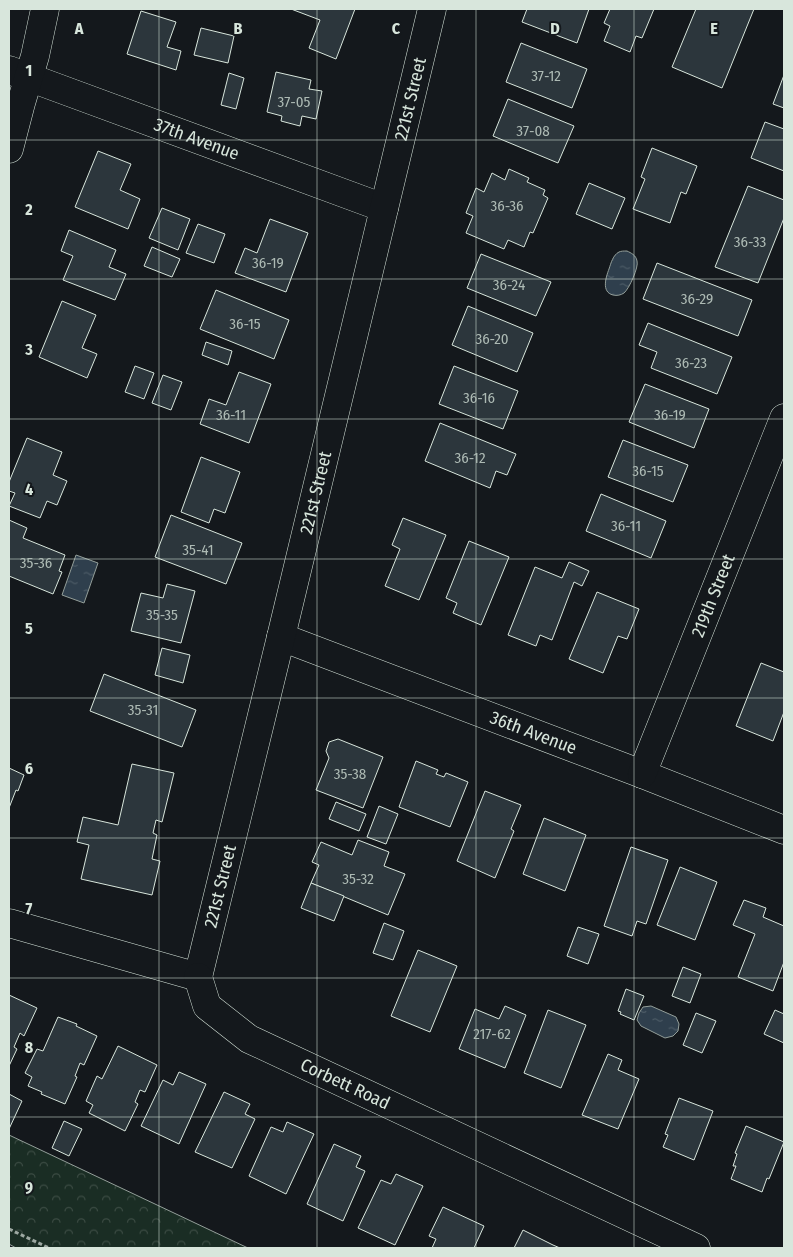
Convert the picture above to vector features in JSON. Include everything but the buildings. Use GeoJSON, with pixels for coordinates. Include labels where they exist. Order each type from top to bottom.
{"type":"FeatureCollection","features":[{"type":"Feature","properties":{"kind":"street"},"geometry":{"type":"LineString","coordinates":[[9,149],[21,103],[19,74],[45,9]]}},
{"type":"Feature","properties":{"kind":"street","name":"221st Street"},"geometry":{"type":"LineString","coordinates":[[198,977],[432,9]]}},
{"type":"Feature","properties":{"kind":"street","name":"37th Avenue"},"geometry":{"type":"LineString","coordinates":[[19,74],[384,208]]}},
{"type":"Feature","properties":{"kind":"street","name":"219th Street"},"geometry":{"type":"LineString","coordinates":[[642,774],[784,418]]}},
{"type":"Feature","properties":{"kind":"street","name":"36th Avenue"},"geometry":{"type":"LineString","coordinates":[[281,637],[784,830]]}},
{"type":"Feature","properties":{"kind":"street"},"geometry":{"type":"LineString","coordinates":[[9,923],[198,977]]}},
{"type":"Feature","properties":{"kind":"street","name":"Corbett Road"},"geometry":{"type":"LineString","coordinates":[[198,977],[207,1006],[249,1039],[696,1248]]}},
{"type":"Feature","properties":{"kind":"path"},"geometry":{"type":"LineString","coordinates":[[9,1229],[49,1248]]}},
{"type":"Feature","properties":{"kind":"green space"},"geometry":{"type":"Polygon","coordinates":[[[9,1135],[248,1248],[16,1248],[9,1244],[9,1135]]]}},
{"type":"Feature","properties":{"kind":"water"},"geometry":{"type":"Polygon","coordinates":[[[627,251],[633,254],[636,259],[635,273],[624,293],[613,295],[606,288],[606,280],[611,262],[615,255],[627,251]]]}},
{"type":"Feature","properties":{"kind":"water"},"geometry":{"type":"Polygon","coordinates":[[[76,555],[98,563],[84,603],[62,595],[76,555]]]}},
{"type":"Feature","properties":{"kind":"water"},"geometry":{"type":"Polygon","coordinates":[[[651,1006],[676,1017],[679,1024],[678,1031],[673,1036],[665,1038],[641,1026],[637,1020],[639,1013],[643,1007],[651,1006]]]}}]}
